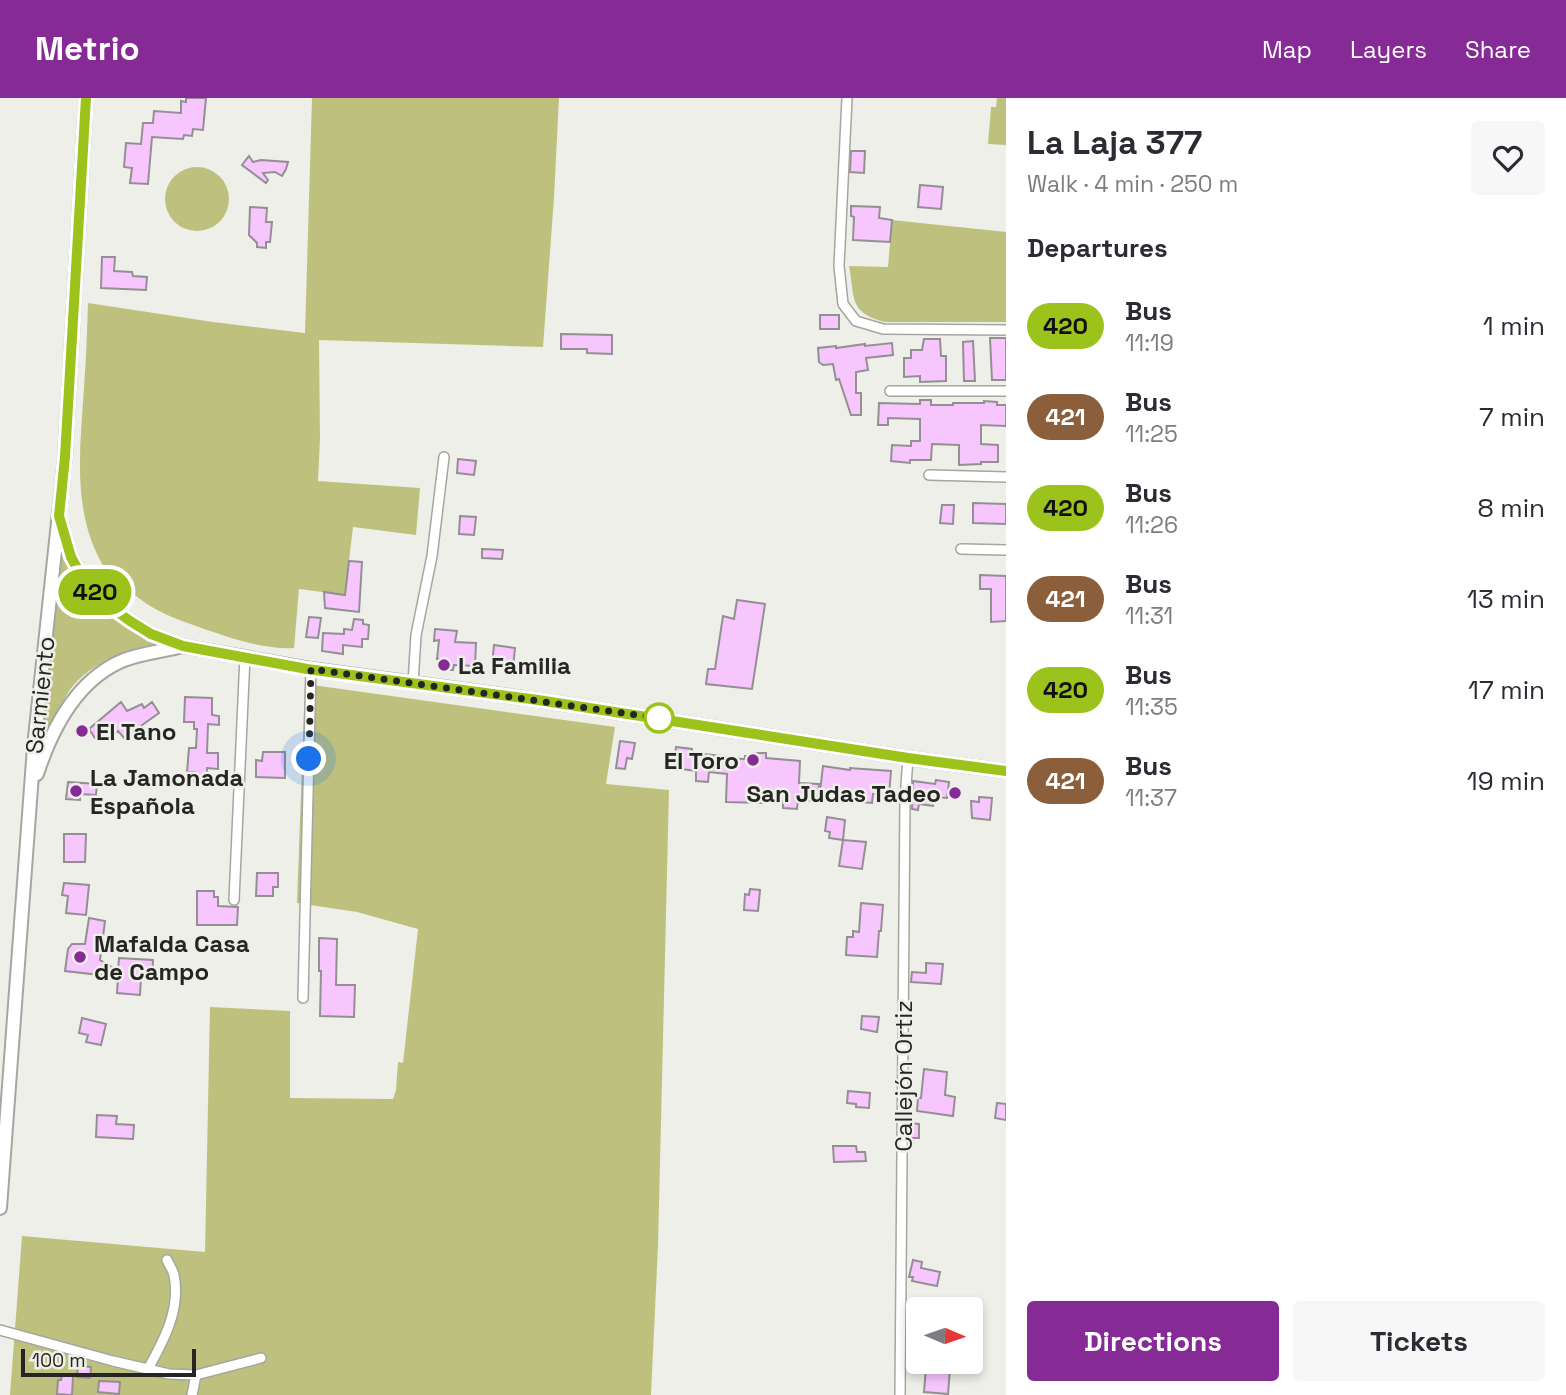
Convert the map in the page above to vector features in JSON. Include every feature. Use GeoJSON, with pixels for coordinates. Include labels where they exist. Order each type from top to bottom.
{"type":"FeatureCollection","features":[{"type":"Feature","properties":{"kind":"main road","name":"Sarmiento"},"geometry":{"type":"LineString","coordinates":[[0,1208],[34,747],[65,457],[86,98]]}},
{"type":"Feature","properties":{"kind":"main road"},"geometry":{"type":"LineString","coordinates":[[59,516],[71,557],[82,577],[95,592],[112,608],[151,634],[183,646],[311,669],[1006,771]]}},
{"type":"Feature","properties":{"kind":"main road"},"geometry":{"type":"LineString","coordinates":[[31,792],[44,753],[62,719],[89,681],[126,659],[183,646]]}},
{"type":"Feature","properties":{"kind":"street"},"geometry":{"type":"LineString","coordinates":[[847,98],[839,266],[843,304],[856,321],[883,329],[1006,330]]}},
{"type":"Feature","properties":{"kind":"street"},"geometry":{"type":"LineString","coordinates":[[890,391],[1006,391]]}},
{"type":"Feature","properties":{"kind":"street"},"geometry":{"type":"LineString","coordinates":[[413,683],[416,635],[432,556],[444,457]]}},
{"type":"Feature","properties":{"kind":"street"},"geometry":{"type":"LineString","coordinates":[[929,475],[1006,477]]}},
{"type":"Feature","properties":{"kind":"street"},"geometry":{"type":"LineString","coordinates":[[961,549],[1006,550]]}},
{"type":"Feature","properties":{"kind":"street"},"geometry":{"type":"LineString","coordinates":[[234,900],[245,656]]}},
{"type":"Feature","properties":{"kind":"street"},"geometry":{"type":"LineString","coordinates":[[303,998],[311,669]]}},
{"type":"Feature","properties":{"kind":"street","name":"Callejón Ortiz"},"geometry":{"type":"LineString","coordinates":[[901,1395],[905,799],[908,758]]}},
{"type":"Feature","properties":{"kind":"street"},"geometry":{"type":"LineString","coordinates":[[148,1369],[165,1339],[175,1306],[174,1273],[167,1260]]}},
{"type":"Feature","properties":{"kind":"street"},"geometry":{"type":"LineString","coordinates":[[0,1330],[169,1374],[195,1375],[261,1358]]}},
{"type":"Feature","properties":{"kind":"street"},"geometry":{"type":"LineString","coordinates":[[192,1395],[195,1375]]}},
{"type":"Feature","properties":{"kind":"green space"},"geometry":{"type":"Polygon","coordinates":[[[312,98],[559,98],[554,198],[543,347],[319,340],[318,481],[420,488],[416,535],[353,527],[345,595],[299,589],[294,648],[282,648],[244,642],[159,611],[106,570],[87,527],[80,482],[88,303],[305,333],[312,98]]]}},
{"type":"Feature","properties":{"kind":"green space"},"geometry":{"type":"Polygon","coordinates":[[[997,98],[1006,98],[1006,145],[988,144],[991,107],[996,107],[997,98]]]}},
{"type":"Feature","properties":{"kind":"green space"},"geometry":{"type":"Polygon","coordinates":[[[191,167],[203,167],[220,176],[227,187],[227,211],[220,222],[203,231],[191,231],[179,226],[170,217],[165,205],[165,193],[170,181],[179,172],[191,167]]]}},
{"type":"Feature","properties":{"kind":"green space"},"geometry":{"type":"Polygon","coordinates":[[[892,220],[1006,232],[1006,322],[884,322],[864,313],[855,302],[849,266],[888,267],[892,220]]]}},
{"type":"Feature","properties":{"kind":"green space"},"geometry":{"type":"Polygon","coordinates":[[[59,547],[84,591],[130,630],[161,644],[121,653],[83,676],[66,696],[43,741],[59,547]]]}},
{"type":"Feature","properties":{"kind":"green space"},"geometry":{"type":"Polygon","coordinates":[[[305,684],[615,727],[606,784],[669,790],[658,1246],[651,1395],[10,1395],[22,1236],[205,1252],[210,1007],[290,1011],[290,1098],[393,1099],[398,1062],[403,1063],[418,929],[357,912],[297,903],[305,684]]]}},
{"type":"Feature","properties":{"kind":"building"},"geometry":{"type":"Polygon","coordinates":[[[186,98],[206,98],[203,130],[193,129],[192,136],[184,135],[183,139],[152,137],[148,184],[130,183],[132,168],[124,167],[126,143],[141,144],[143,123],[153,123],[154,111],[181,113],[181,101],[186,102],[186,98]]]}},
{"type":"Feature","properties":{"kind":"building"},"geometry":{"type":"Polygon","coordinates":[[[851,151],[865,151],[864,173],[850,172],[851,151]]]}},
{"type":"Feature","properties":{"kind":"building"},"geometry":{"type":"Polygon","coordinates":[[[249,156],[253,162],[288,162],[282,176],[275,172],[263,173],[268,180],[266,183],[242,165],[249,156]]]}},
{"type":"Feature","properties":{"kind":"building"},"geometry":{"type":"Polygon","coordinates":[[[920,185],[943,187],[941,209],[918,207],[920,185]]]}},
{"type":"Feature","properties":{"kind":"building"},"geometry":{"type":"Polygon","coordinates":[[[851,206],[880,207],[879,218],[892,220],[890,242],[853,240],[854,217],[851,216],[851,206]]]}},
{"type":"Feature","properties":{"kind":"building"},"geometry":{"type":"Polygon","coordinates":[[[250,207],[267,208],[266,222],[272,222],[270,242],[266,242],[266,248],[257,247],[257,243],[249,235],[250,207]]]}},
{"type":"Feature","properties":{"kind":"building"},"geometry":{"type":"Polygon","coordinates":[[[102,257],[115,257],[114,271],[132,272],[133,276],[147,277],[146,290],[101,288],[102,257]]]}},
{"type":"Feature","properties":{"kind":"building"},"geometry":{"type":"Polygon","coordinates":[[[820,315],[839,315],[839,329],[820,329],[820,315]]]}},
{"type":"Feature","properties":{"kind":"building"},"geometry":{"type":"Polygon","coordinates":[[[561,334],[612,335],[612,354],[587,353],[587,349],[561,349],[561,334]]]}},
{"type":"Feature","properties":{"kind":"building"},"geometry":{"type":"Polygon","coordinates":[[[990,338],[1006,338],[1006,380],[992,380],[990,338]]]}},
{"type":"Feature","properties":{"kind":"building"},"geometry":{"type":"Polygon","coordinates":[[[924,339],[940,339],[941,356],[946,356],[946,381],[920,382],[920,376],[904,377],[904,358],[911,358],[911,350],[922,350],[924,339]]]}},
{"type":"Feature","properties":{"kind":"building"},"geometry":{"type":"Polygon","coordinates":[[[973,341],[975,381],[964,381],[963,342],[973,341]]]}},
{"type":"Feature","properties":{"kind":"building"},"geometry":{"type":"Polygon","coordinates":[[[892,343],[893,355],[866,358],[868,370],[856,372],[856,393],[861,393],[861,415],[851,415],[839,379],[836,380],[833,364],[823,365],[819,362],[818,348],[892,343]]]}},
{"type":"Feature","properties":{"kind":"building"},"geometry":{"type":"Polygon","coordinates":[[[920,400],[931,400],[931,405],[984,401],[1006,405],[1006,426],[981,425],[981,444],[998,445],[998,462],[959,465],[959,445],[932,444],[931,460],[910,460],[910,463],[891,461],[892,445],[911,446],[911,441],[920,441],[920,419],[888,418],[888,425],[878,425],[879,403],[920,404],[920,400]]]}},
{"type":"Feature","properties":{"kind":"building"},"geometry":{"type":"Polygon","coordinates":[[[458,459],[476,461],[474,475],[457,473],[458,459]]]}},
{"type":"Feature","properties":{"kind":"building"},"geometry":{"type":"Polygon","coordinates":[[[973,503],[1006,504],[1006,524],[973,523],[973,503]]]}},
{"type":"Feature","properties":{"kind":"building"},"geometry":{"type":"Polygon","coordinates":[[[942,505],[954,505],[953,524],[940,523],[942,505]]]}},
{"type":"Feature","properties":{"kind":"building"},"geometry":{"type":"Polygon","coordinates":[[[460,516],[476,517],[474,535],[459,534],[460,516]]]}},
{"type":"Feature","properties":{"kind":"building"},"geometry":{"type":"Polygon","coordinates":[[[482,549],[503,550],[502,559],[482,558],[482,549]]]}},
{"type":"Feature","properties":{"kind":"building"},"geometry":{"type":"Polygon","coordinates":[[[349,561],[362,562],[359,612],[325,608],[324,592],[345,595],[349,561]]]}},
{"type":"Feature","properties":{"kind":"building"},"geometry":{"type":"Polygon","coordinates":[[[980,575],[1006,576],[1006,621],[991,622],[991,589],[980,589],[980,575]]]}},
{"type":"Feature","properties":{"kind":"building"},"geometry":{"type":"Polygon","coordinates":[[[737,600],[765,604],[752,689],[706,684],[708,669],[715,669],[723,616],[734,619],[737,600]]]}},
{"type":"Feature","properties":{"kind":"building"},"geometry":{"type":"Polygon","coordinates":[[[309,617],[321,618],[318,638],[306,637],[309,617]]]}},
{"type":"Feature","properties":{"kind":"building"},"geometry":{"type":"Polygon","coordinates":[[[354,619],[363,620],[363,624],[369,625],[368,639],[362,639],[362,647],[343,645],[343,654],[322,651],[323,633],[344,634],[344,629],[352,630],[354,619]]]}},
{"type":"Feature","properties":{"kind":"building"},"geometry":{"type":"Polygon","coordinates":[[[435,629],[457,631],[455,642],[476,643],[475,666],[454,665],[453,670],[440,670],[440,659],[437,659],[439,640],[434,641],[435,629]]]}},
{"type":"Feature","properties":{"kind":"building"},"geometry":{"type":"Polygon","coordinates":[[[494,645],[515,648],[513,667],[492,665],[494,645]]]}},
{"type":"Feature","properties":{"kind":"building"},"geometry":{"type":"Polygon","coordinates":[[[185,697],[212,698],[212,715],[219,716],[219,725],[208,724],[207,753],[218,753],[218,769],[207,768],[204,782],[194,782],[195,772],[187,772],[189,748],[196,748],[197,729],[194,729],[194,722],[184,722],[185,697]]]}},
{"type":"Feature","properties":{"kind":"building"},"geometry":{"type":"Polygon","coordinates":[[[121,702],[127,711],[142,704],[144,708],[152,702],[159,713],[124,738],[118,731],[111,736],[95,738],[89,729],[121,702]]]}},
{"type":"Feature","properties":{"kind":"building"},"geometry":{"type":"Polygon","coordinates":[[[620,741],[635,743],[632,759],[627,758],[625,769],[616,768],[620,741]]]}},
{"type":"Feature","properties":{"kind":"building"},"geometry":{"type":"Polygon","coordinates":[[[676,747],[692,749],[692,753],[725,756],[724,758],[745,759],[745,756],[766,753],[766,758],[800,761],[799,783],[819,784],[818,801],[798,800],[797,809],[783,808],[783,801],[726,802],[727,774],[709,772],[708,782],[696,781],[696,771],[673,768],[676,747]]]}},
{"type":"Feature","properties":{"kind":"building"},"geometry":{"type":"Polygon","coordinates":[[[263,752],[285,752],[285,778],[256,777],[256,760],[262,761],[263,752]]]}},
{"type":"Feature","properties":{"kind":"building"},"geometry":{"type":"Polygon","coordinates":[[[823,766],[891,771],[889,796],[873,794],[872,803],[850,801],[850,796],[820,792],[823,766]]]}},
{"type":"Feature","properties":{"kind":"building"},"geometry":{"type":"Polygon","coordinates":[[[936,780],[949,782],[947,798],[935,797],[933,806],[919,804],[918,810],[912,809],[913,781],[935,784],[936,780]]]}},
{"type":"Feature","properties":{"kind":"building"},"geometry":{"type":"Polygon","coordinates":[[[68,782],[97,784],[96,795],[80,794],[80,800],[66,799],[68,782]]]}},
{"type":"Feature","properties":{"kind":"building"},"geometry":{"type":"Polygon","coordinates":[[[979,797],[992,798],[990,820],[972,818],[971,801],[979,802],[979,797]]]}},
{"type":"Feature","properties":{"kind":"building"},"geometry":{"type":"Polygon","coordinates":[[[827,817],[845,820],[843,840],[829,838],[830,832],[825,831],[827,817]]]}},
{"type":"Feature","properties":{"kind":"building"},"geometry":{"type":"Polygon","coordinates":[[[64,834],[86,834],[85,862],[64,862],[64,834]]]}},
{"type":"Feature","properties":{"kind":"building"},"geometry":{"type":"Polygon","coordinates":[[[843,840],[866,842],[862,869],[839,866],[843,840]]]}},
{"type":"Feature","properties":{"kind":"building"},"geometry":{"type":"Polygon","coordinates":[[[257,873],[278,873],[278,887],[273,887],[273,896],[256,896],[257,873]]]}},
{"type":"Feature","properties":{"kind":"building"},"geometry":{"type":"Polygon","coordinates":[[[64,883],[89,885],[86,915],[66,913],[68,896],[62,895],[64,883]]]}},
{"type":"Feature","properties":{"kind":"building"},"geometry":{"type":"Polygon","coordinates":[[[750,889],[760,890],[758,911],[744,910],[745,894],[749,895],[750,889]]]}},
{"type":"Feature","properties":{"kind":"building"},"geometry":{"type":"Polygon","coordinates":[[[197,891],[214,891],[214,897],[218,897],[218,906],[238,907],[237,925],[197,925],[197,891]]]}},
{"type":"Feature","properties":{"kind":"building"},"geometry":{"type":"Polygon","coordinates":[[[861,903],[883,905],[877,957],[846,955],[847,937],[853,937],[853,931],[859,932],[861,903]]]}},
{"type":"Feature","properties":{"kind":"building"},"geometry":{"type":"Polygon","coordinates":[[[89,918],[105,921],[100,960],[118,971],[119,958],[153,960],[152,979],[141,978],[140,995],[117,993],[118,977],[65,971],[68,949],[72,944],[85,944],[89,918]]]}},
{"type":"Feature","properties":{"kind":"building"},"geometry":{"type":"Polygon","coordinates":[[[319,938],[337,939],[336,985],[355,985],[354,1017],[320,1016],[319,938]]]}},
{"type":"Feature","properties":{"kind":"building"},"geometry":{"type":"Polygon","coordinates":[[[926,963],[943,964],[941,984],[911,982],[912,972],[926,973],[926,963]]]}},
{"type":"Feature","properties":{"kind":"building"},"geometry":{"type":"Polygon","coordinates":[[[862,1016],[879,1017],[877,1032],[861,1029],[862,1016]]]}},
{"type":"Feature","properties":{"kind":"building"},"geometry":{"type":"Polygon","coordinates":[[[82,1018],[106,1024],[101,1045],[86,1042],[88,1035],[79,1033],[82,1018]]]}},
{"type":"Feature","properties":{"kind":"building"},"geometry":{"type":"Polygon","coordinates":[[[924,1069],[947,1072],[945,1095],[955,1097],[953,1116],[917,1111],[924,1069]]]}},
{"type":"Feature","properties":{"kind":"building"},"geometry":{"type":"Polygon","coordinates":[[[848,1091],[870,1093],[869,1108],[847,1103],[848,1091]]]}},
{"type":"Feature","properties":{"kind":"building"},"geometry":{"type":"Polygon","coordinates":[[[997,1103],[1006,1104],[1006,1120],[995,1118],[997,1103]]]}},
{"type":"Feature","properties":{"kind":"building"},"geometry":{"type":"Polygon","coordinates":[[[97,1115],[117,1116],[116,1124],[134,1125],[133,1139],[96,1137],[97,1115]]]}},
{"type":"Feature","properties":{"kind":"building"},"geometry":{"type":"Polygon","coordinates":[[[909,1123],[919,1124],[919,1138],[909,1138],[909,1123]]]}},
{"type":"Feature","properties":{"kind":"building"},"geometry":{"type":"Polygon","coordinates":[[[833,1146],[856,1146],[857,1152],[865,1152],[866,1161],[834,1162],[833,1146]]]}},
{"type":"Feature","properties":{"kind":"building"},"geometry":{"type":"Polygon","coordinates":[[[913,1260],[922,1262],[921,1268],[940,1272],[937,1286],[912,1281],[913,1277],[909,1277],[913,1260]]]}},
{"type":"Feature","properties":{"kind":"building"},"geometry":{"type":"Polygon","coordinates":[[[78,1366],[91,1367],[90,1378],[77,1377],[78,1366]]]}},
{"type":"Feature","properties":{"kind":"building"},"geometry":{"type":"Polygon","coordinates":[[[925,1374],[950,1374],[948,1394],[924,1392],[925,1374]]]}},
{"type":"Feature","properties":{"kind":"building"},"geometry":{"type":"Polygon","coordinates":[[[62,1375],[73,1376],[72,1395],[57,1394],[58,1380],[61,1380],[62,1375]]]}},
{"type":"Feature","properties":{"kind":"building"},"geometry":{"type":"Polygon","coordinates":[[[99,1381],[120,1382],[119,1394],[98,1392],[99,1381]]]}},
{"type":"Feature","properties":{"kind":"bus line","name":"420"},"geometry":{"type":"LineString","coordinates":[[86,98],[65,457],[59,516],[71,557],[82,577],[112,608],[151,634],[183,646],[263,661],[1006,771]]}},
{"type":"Feature","properties":{"kind":"place","name":"La Familia"},"geometry":{"type":"Point","coordinates":[444,665]}},
{"type":"Feature","properties":{"kind":"place","name":"El Tano"},"geometry":{"type":"Point","coordinates":[82,731]}},
{"type":"Feature","properties":{"kind":"place","name":"El Toro"},"geometry":{"type":"Point","coordinates":[753,760]}},
{"type":"Feature","properties":{"kind":"place","name":"La Jamonada Española"},"geometry":{"type":"Point","coordinates":[76,791]}},
{"type":"Feature","properties":{"kind":"place","name":"San Judas Tadeo"},"geometry":{"type":"Point","coordinates":[955,793]}},
{"type":"Feature","properties":{"kind":"place","name":"Mafalda Casa de Campo"},"geometry":{"type":"Point","coordinates":[80,957]}},
{"type":"Feature","properties":{"kind":"route"},"geometry":{"type":"LineString","coordinates":[[309,759],[311,669],[659,718]]}}]}
